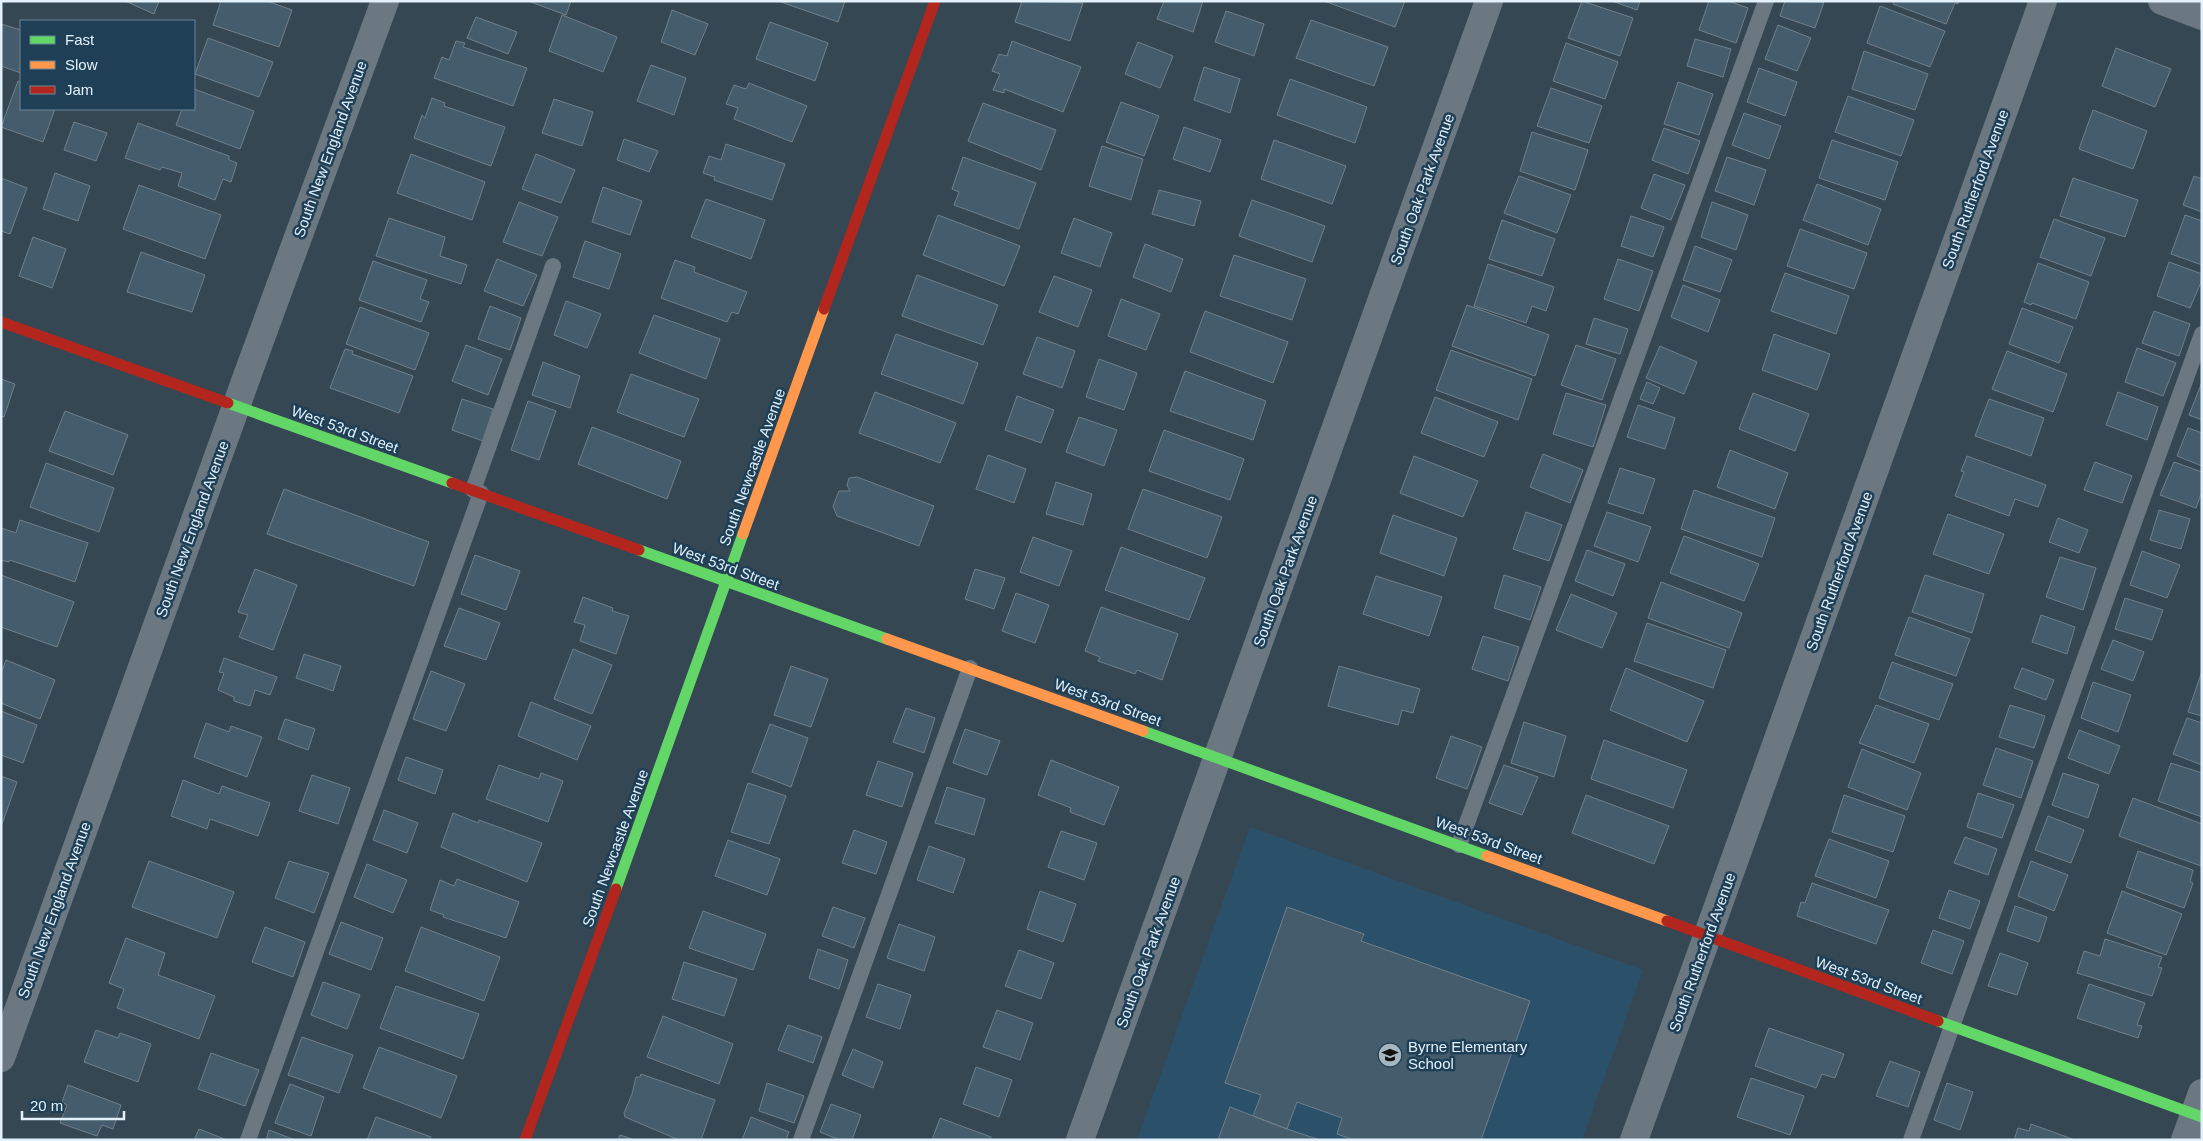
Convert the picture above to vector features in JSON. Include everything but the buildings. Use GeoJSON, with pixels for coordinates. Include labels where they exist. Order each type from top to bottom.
{"type":"FeatureCollection","features":[{"type":"Feature","properties":{"kind":"street","name":"South New England Avenue"},"geometry":{"type":"LineString","coordinates":[[1,1058],[236,406],[385,1]]}},
{"type":"Feature","properties":{"kind":"street","name":"South Newcastle Avenue"},"geometry":{"type":"LineString","coordinates":[[525,1140],[935,1]]}},
{"type":"Feature","properties":{"kind":"street","name":"South Oak Park Avenue"},"geometry":{"type":"LineString","coordinates":[[1080,1140],[1489,1]]}},
{"type":"Feature","properties":{"kind":"street","name":"South Rutherford Avenue"},"geometry":{"type":"LineString","coordinates":[[1634,1140],[2043,1]]}},
{"type":"Feature","properties":{"kind":"street"},"geometry":{"type":"LineString","coordinates":[[2162,1],[2202,16]]}},
{"type":"Feature","properties":{"kind":"street","name":"West 53rd Street"},"geometry":{"type":"LineString","coordinates":[[1,322],[970,668],[1459,845],[1952,1027],[2199,1108]]}},
{"type":"Feature","properties":{"kind":"street"},"geometry":{"type":"LineString","coordinates":[[2185,1140],[2199,1108]]}},
{"type":"Feature","properties":{"kind":"lane"},"geometry":{"type":"LineString","coordinates":[[1459,845],[1766,1]]}},
{"type":"Feature","properties":{"kind":"lane"},"geometry":{"type":"LineString","coordinates":[[248,1140],[477,492],[553,266]]}},
{"type":"Feature","properties":{"kind":"lane"},"geometry":{"type":"LineString","coordinates":[[1911,1140],[2202,334]]}},
{"type":"Feature","properties":{"kind":"lane"},"geometry":{"type":"LineString","coordinates":[[801,1140],[970,668]]}},
{"type":"Feature","properties":{"kind":"shaded area","name":"Byrne Elementary School"},"geometry":{"type":"Polygon","coordinates":[[[1250,827],[1643,970],[1582,1140],[1137,1140],[1250,827]]]}},
{"type":"Feature","properties":{"kind":"traffic: fast"},"geometry":{"type":"LineString","coordinates":[[228,403],[452,483]]}},
{"type":"Feature","properties":{"kind":"traffic: fast"},"geometry":{"type":"LineString","coordinates":[[616,889],[743,534]]}},
{"type":"Feature","properties":{"kind":"traffic: fast"},"geometry":{"type":"LineString","coordinates":[[639,550],[887,639]]}},
{"type":"Feature","properties":{"kind":"traffic: fast"},"geometry":{"type":"LineString","coordinates":[[1143,731],[1487,856]]}},
{"type":"Feature","properties":{"kind":"traffic: fast"},"geometry":{"type":"LineString","coordinates":[[1938,1021],[2202,1117]]}},
{"type":"Feature","properties":{"kind":"traffic: slow"},"geometry":{"type":"LineString","coordinates":[[743,534],[824,309]]}},
{"type":"Feature","properties":{"kind":"traffic: slow"},"geometry":{"type":"LineString","coordinates":[[887,639],[1143,731]]}},
{"type":"Feature","properties":{"kind":"traffic: slow"},"geometry":{"type":"LineString","coordinates":[[1487,856],[1667,921]]}},
{"type":"Feature","properties":{"kind":"traffic: jam"},"geometry":{"type":"LineString","coordinates":[[824,309],[935,1]]}},
{"type":"Feature","properties":{"kind":"traffic: jam"},"geometry":{"type":"LineString","coordinates":[[1,322],[228,403]]}},
{"type":"Feature","properties":{"kind":"traffic: jam"},"geometry":{"type":"LineString","coordinates":[[452,483],[639,550]]}},
{"type":"Feature","properties":{"kind":"traffic: jam"},"geometry":{"type":"LineString","coordinates":[[525,1140],[616,889]]}},
{"type":"Feature","properties":{"kind":"traffic: jam"},"geometry":{"type":"LineString","coordinates":[[1667,921],[1938,1021]]}},
{"type":"Feature","properties":{"kind":"place","name":"Byrne Elementary School"},"geometry":{"type":"Point","coordinates":[1390,1055]}}]}
